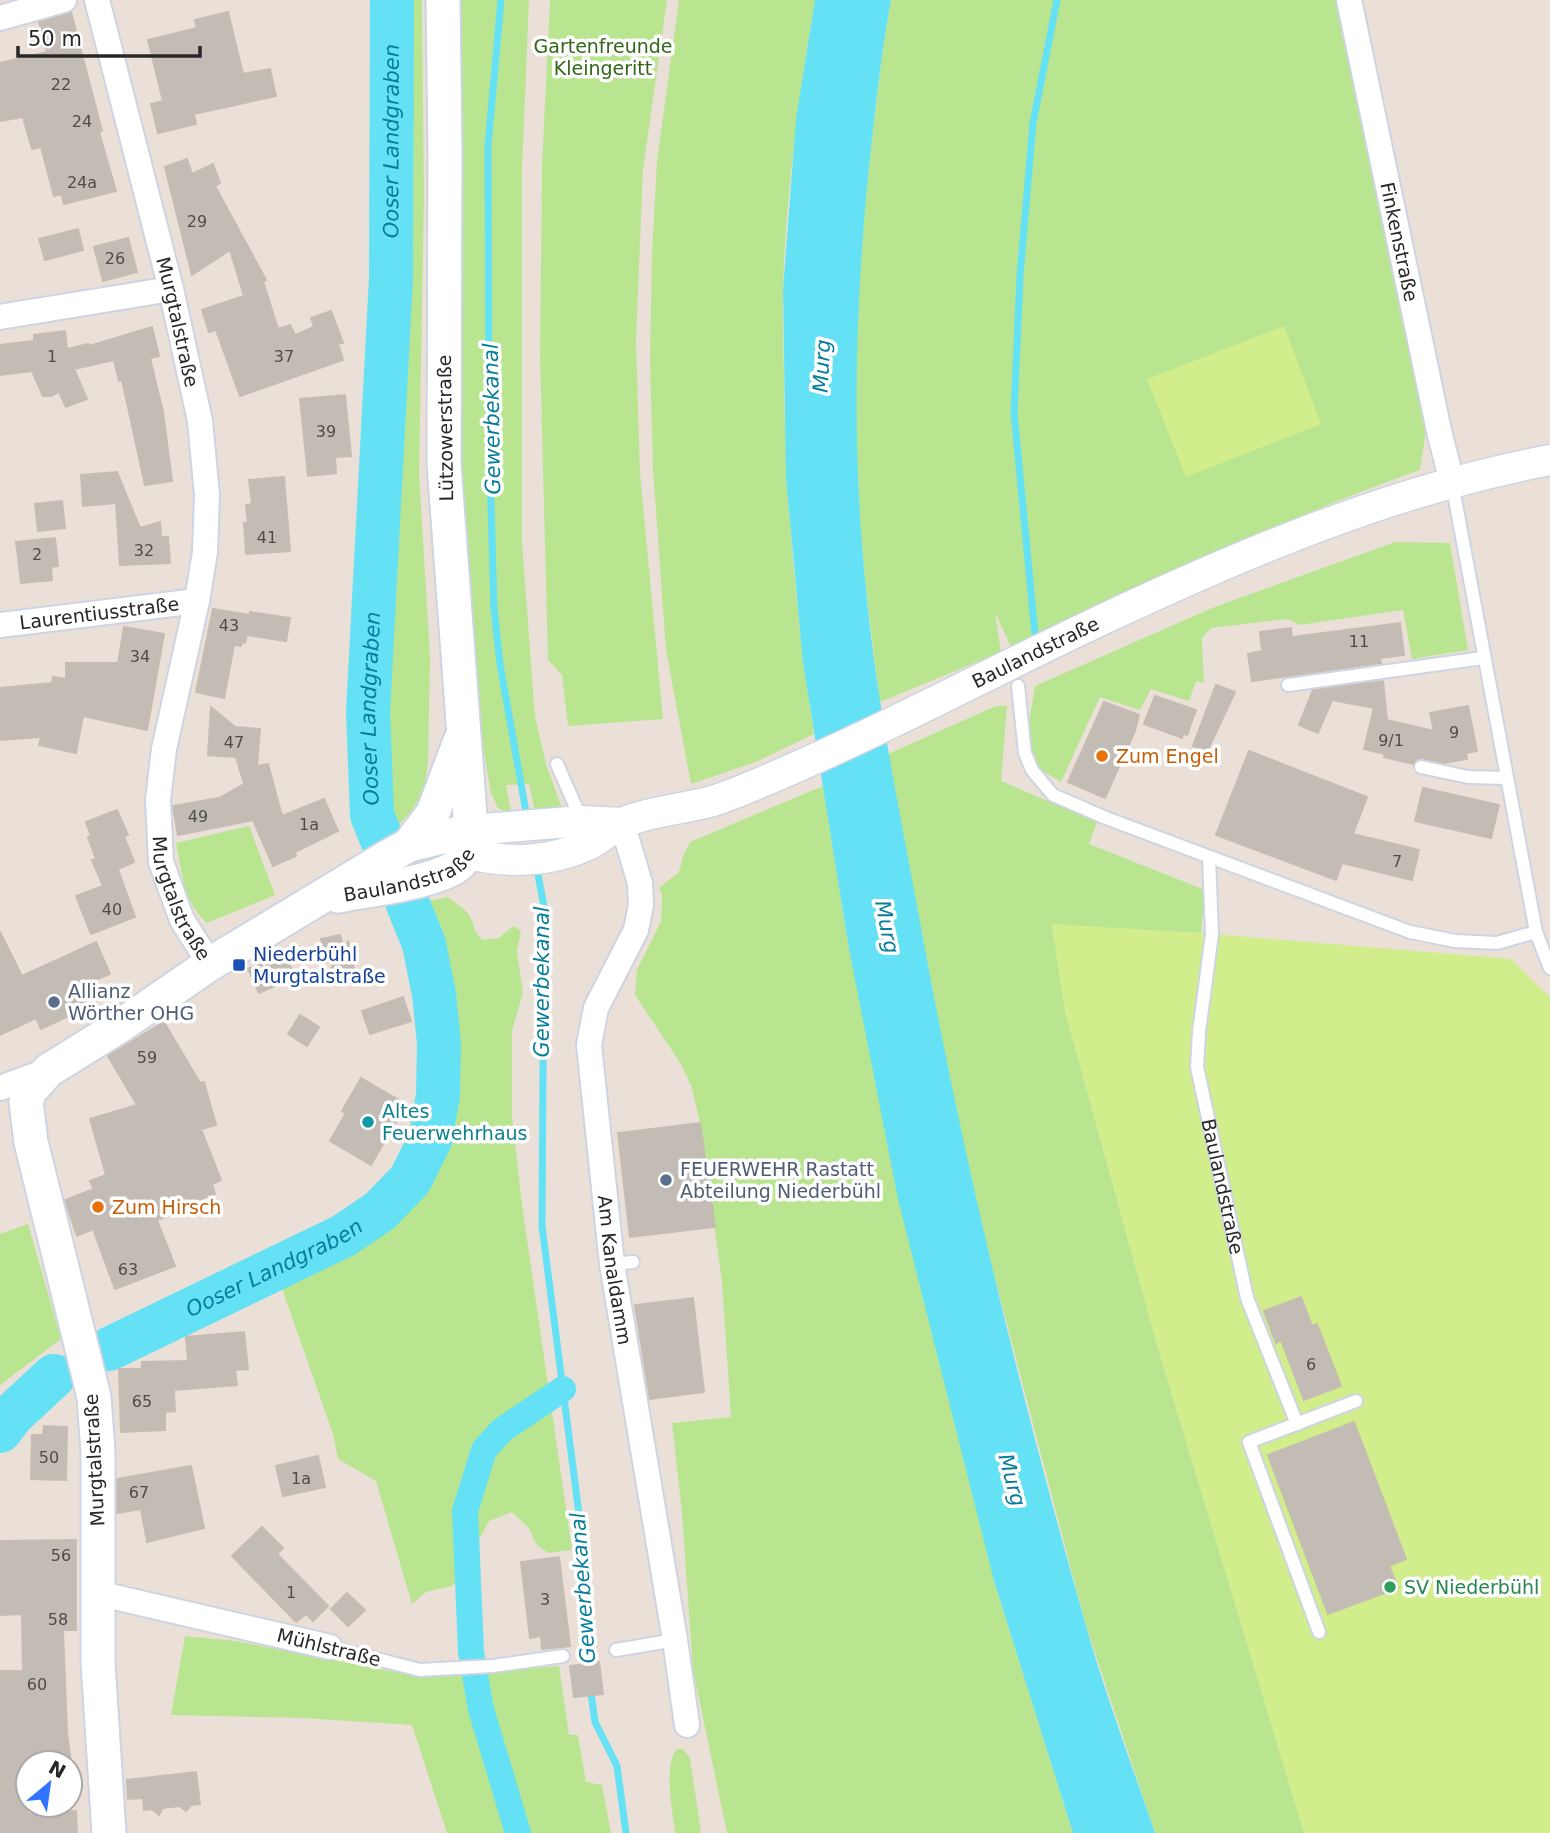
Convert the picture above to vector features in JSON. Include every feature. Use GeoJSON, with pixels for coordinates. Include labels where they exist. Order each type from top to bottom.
{"type":"FeatureCollection","features":[{"type":"Feature","properties":{"kind":"main road","name":"Lützowerstraße"},"geometry":{"type":"LineString","coordinates":[[443,0],[444,464],[470,842]]}},
{"type":"Feature","properties":{"kind":"main road"},"geometry":{"type":"LineString","coordinates":[[393,863],[433,813],[464,731]]}},
{"type":"Feature","properties":{"kind":"main road","name":"Baulandstraße"},"geometry":{"type":"LineString","coordinates":[[393,863],[419,880],[459,864],[470,842]]}},
{"type":"Feature","properties":{"kind":"main road","name":"Baulandstraße"},"geometry":{"type":"LineString","coordinates":[[210,964],[312,901],[393,863],[470,842]]}},
{"type":"Feature","properties":{"kind":"main road","name":"Murgtalstraße"},"geometry":{"type":"LineString","coordinates":[[109,1833],[100,1727],[98,1453],[94,1397],[26,1116],[26,1102],[30,1091],[49,1070],[120,1026],[210,964]]}},
{"type":"Feature","properties":{"kind":"street"},"geometry":{"type":"LineString","coordinates":[[0,18],[64,0]]}},
{"type":"Feature","properties":{"kind":"street","name":"Murgtalstraße"},"geometry":{"type":"LineString","coordinates":[[97,0],[171,289],[200,421],[207,495],[205,552],[197,601],[164,749],[158,800],[161,862],[182,920],[210,964]]}},
{"type":"Feature","properties":{"kind":"street","name":"Finkenstraße"},"geometry":{"type":"LineString","coordinates":[[1349,0],[1452,482]]}},
{"type":"Feature","properties":{"kind":"street"},"geometry":{"type":"LineString","coordinates":[[0,317],[171,289]]}},
{"type":"Feature","properties":{"kind":"street","name":"Baulandstraße"},"geometry":{"type":"LineString","coordinates":[[470,842],[518,826],[575,830],[622,823],[714,800],[1006,680],[1109,616],[1274,544],[1359,512],[1452,482],[1550,460]]}},
{"type":"Feature","properties":{"kind":"street","name":"Laurentiusstraße"},"geometry":{"type":"LineString","coordinates":[[0,625],[197,601]]}},
{"type":"Feature","properties":{"kind":"street","name":"Am Kanaldamm"},"geometry":{"type":"LineString","coordinates":[[622,823],[640,883],[641,905],[636,930],[596,1008],[589,1045],[623,1263],[687,1725]]}},
{"type":"Feature","properties":{"kind":"street","name":"Baulandstraße"},"geometry":{"type":"LineString","coordinates":[[470,842],[495,860],[520,862],[556,855],[575,830]]}},
{"type":"Feature","properties":{"kind":"street"},"geometry":{"type":"LineString","coordinates":[[0,1088],[49,1070]]}},
{"type":"Feature","properties":{"kind":"street","name":"Mühlstraße"},"geometry":{"type":"LineString","coordinates":[[97,1593],[330,1647]]}},
{"type":"Feature","properties":{"kind":"lane"},"geometry":{"type":"LineString","coordinates":[[1452,482],[1535,932],[1550,968]]}},
{"type":"Feature","properties":{"kind":"lane"},"geometry":{"type":"LineString","coordinates":[[1287,685],[1483,658]]}},
{"type":"Feature","properties":{"kind":"lane"},"geometry":{"type":"LineString","coordinates":[[1006,680],[1020,725],[1025,753],[1032,770],[1053,795],[1209,858],[1410,932],[1455,941],[1497,943],[1535,932]]}},
{"type":"Feature","properties":{"kind":"lane"},"geometry":{"type":"LineString","coordinates":[[557,764],[575,830]]}},
{"type":"Feature","properties":{"kind":"lane"},"geometry":{"type":"LineString","coordinates":[[1421,767],[1468,777],[1507,778]]}},
{"type":"Feature","properties":{"kind":"lane","name":"Baulandstraße"},"geometry":{"type":"LineString","coordinates":[[1209,858],[1212,934],[1197,1067],[1247,1298],[1297,1424]]}},
{"type":"Feature","properties":{"kind":"lane"},"geometry":{"type":"LineString","coordinates":[[1319,1632],[1249,1442],[1356,1401]]}},
{"type":"Feature","properties":{"kind":"lane"},"geometry":{"type":"LineString","coordinates":[[616,1650],[675,1640]]}},
{"type":"Feature","properties":{"kind":"lane","name":"Mühlstraße"},"geometry":{"type":"LineString","coordinates":[[330,1647],[420,1670],[493,1666],[564,1656]]}},
{"type":"Feature","properties":{"kind":"green space"},"geometry":{"type":"Polygon","coordinates":[[[370,0],[422,0],[424,198],[419,473],[430,657],[428,762],[424,792],[393,832],[369,847],[354,785],[354,749],[363,510],[378,341],[370,0]]]}},
{"type":"Feature","properties":{"kind":"green space"},"geometry":{"type":"Polygon","coordinates":[[[461,0],[529,0],[522,170],[522,542],[535,717],[547,767],[564,814],[536,816],[529,784],[506,785],[512,816],[498,808],[491,793],[483,747],[468,614],[461,500],[461,0]]]}},
{"type":"Feature","properties":{"kind":"green space","name":"Gartenfreunde Kleingeritt"},"geometry":{"type":"Polygon","coordinates":[[[550,0],[667,0],[643,170],[636,340],[640,473],[663,719],[568,726],[562,675],[548,660],[540,356],[542,165],[550,0]]]}},
{"type":"Feature","properties":{"kind":"green space"},"geometry":{"type":"Polygon","coordinates":[[[679,0],[815,0],[790,180],[783,314],[790,517],[797,604],[814,734],[756,762],[691,784],[666,650],[653,469],[650,361],[657,161],[679,0]]]}},
{"type":"Feature","properties":{"kind":"green space"},"geometry":{"type":"Polygon","coordinates":[[[891,0],[1338,0],[1426,431],[1420,470],[1367,489],[1214,554],[1014,653],[995,613],[1001,652],[880,702],[860,524],[856,381],[864,214],[891,0]]]}},
{"type":"Feature","properties":{"kind":"green space"},"geometry":{"type":"Polygon","coordinates":[[[1284,326],[1321,424],[1186,477],[1147,379],[1284,326]]]}},
{"type":"Feature","properties":{"kind":"green space"},"geometry":{"type":"Polygon","coordinates":[[[1395,542],[1450,543],[1468,650],[1412,659],[1403,610],[1299,625],[1288,619],[1211,628],[1202,638],[1204,683],[1196,681],[1189,701],[1151,689],[1140,710],[1100,697],[1061,782],[1036,767],[1027,734],[1035,686],[1212,608],[1395,542]]]}},
{"type":"Feature","properties":{"kind":"green space"},"geometry":{"type":"Polygon","coordinates":[[[996,706],[1007,706],[1001,781],[1097,822],[1089,844],[1205,890],[1201,933],[1052,925],[1065,1011],[1156,1341],[1304,1833],[1155,1833],[1085,1623],[979,1217],[943,1047],[888,754],[996,706]]]}},
{"type":"Feature","properties":{"kind":"green space"},"geometry":{"type":"Polygon","coordinates":[[[823,786],[849,949],[994,1581],[1073,1833],[727,1833],[693,1670],[682,1513],[672,1423],[731,1417],[722,1282],[700,1123],[692,1088],[681,1064],[635,995],[637,970],[661,921],[662,895],[659,888],[679,872],[690,842],[823,786]]]}},
{"type":"Feature","properties":{"kind":"green space"},"geometry":{"type":"Polygon","coordinates":[[[249,826],[275,895],[207,923],[188,896],[176,843],[249,826]]]}},
{"type":"Feature","properties":{"kind":"green space"},"geometry":{"type":"Polygon","coordinates":[[[447,897],[461,906],[483,940],[499,938],[513,926],[521,931],[517,952],[523,993],[512,1031],[512,1115],[522,1205],[572,1550],[548,1553],[536,1544],[529,1528],[512,1512],[489,1521],[467,1571],[452,1586],[426,1592],[412,1604],[376,1481],[338,1459],[333,1434],[279,1280],[353,1242],[389,1219],[418,1192],[430,1171],[445,1115],[448,1020],[438,960],[414,904],[447,897]]]}},
{"type":"Feature","properties":{"kind":"green space","name":"SV Niederbühl"},"geometry":{"type":"Polygon","coordinates":[[[1052,924],[1212,934],[1511,959],[1550,997],[1550,1833],[1304,1833],[1156,1341],[1065,1011],[1052,924]]]}},
{"type":"Feature","properties":{"kind":"green space"},"geometry":{"type":"Polygon","coordinates":[[[28,1224],[61,1339],[0,1385],[0,1234],[28,1224]]]}},
{"type":"Feature","properties":{"kind":"green space"},"geometry":{"type":"Polygon","coordinates":[[[185,1636],[236,1641],[395,1672],[431,1676],[559,1666],[569,1735],[578,1735],[586,1782],[602,1785],[611,1833],[447,1833],[412,1725],[302,1718],[171,1715],[185,1636]]]}},
{"type":"Feature","properties":{"kind":"green space"},"geometry":{"type":"Polygon","coordinates":[[[677,1749],[683,1749],[690,1758],[701,1833],[675,1833],[670,1766],[677,1749]]]}},
{"type":"Feature","properties":{"kind":"water","name":"Murg"},"geometry":{"type":"Polygon","coordinates":[[[815,0],[891,0],[867,189],[857,364],[858,481],[877,683],[938,1020],[995,1278],[1084,1619],[1155,1833],[1073,1833],[994,1581],[898,1199],[849,949],[803,663],[786,478],[783,290],[796,119],[815,0]]]}},
{"type":"Feature","properties":{"kind":"building"},"geometry":{"type":"Polygon","coordinates":[[[71,12],[102,131],[99,132],[116,191],[64,204],[61,194],[54,196],[41,147],[32,149],[23,117],[0,121],[0,63],[47,52],[39,22],[71,12]]]}},
{"type":"Feature","properties":{"kind":"building"},"geometry":{"type":"Polygon","coordinates":[[[228,12],[243,74],[270,69],[276,96],[194,114],[196,124],[158,133],[151,104],[163,101],[148,40],[197,28],[195,20],[228,12]]]}},
{"type":"Feature","properties":{"kind":"building"},"geometry":{"type":"Polygon","coordinates":[[[187,159],[192,174],[213,164],[220,183],[215,186],[266,280],[263,281],[278,329],[290,325],[295,335],[314,327],[311,318],[331,311],[343,343],[338,344],[343,360],[240,396],[216,330],[209,332],[202,310],[244,296],[230,250],[192,275],[165,167],[187,159]]]}},
{"type":"Feature","properties":{"kind":"building"},"geometry":{"type":"Polygon","coordinates":[[[78,229],[83,250],[45,260],[39,239],[78,229]]]}},
{"type":"Feature","properties":{"kind":"building"},"geometry":{"type":"Polygon","coordinates":[[[128,238],[137,272],[103,281],[94,247],[128,238]]]}},
{"type":"Feature","properties":{"kind":"building"},"geometry":{"type":"Polygon","coordinates":[[[152,327],[159,356],[150,358],[163,412],[172,481],[145,485],[122,380],[119,381],[114,360],[74,369],[87,399],[66,407],[59,392],[43,396],[32,371],[0,375],[0,345],[34,341],[34,335],[65,331],[67,349],[88,344],[89,346],[152,327]]]}},
{"type":"Feature","properties":{"kind":"building"},"geometry":{"type":"Polygon","coordinates":[[[345,395],[351,456],[335,457],[336,473],[308,476],[300,399],[345,395]]]}},
{"type":"Feature","properties":{"kind":"building"},"geometry":{"type":"Polygon","coordinates":[[[117,472],[140,528],[160,522],[161,537],[168,537],[170,563],[120,565],[116,503],[83,506],[81,475],[117,472]]]}},
{"type":"Feature","properties":{"kind":"building"},"geometry":{"type":"Polygon","coordinates":[[[284,477],[290,551],[246,554],[246,505],[252,504],[249,480],[284,477]]]}},
{"type":"Feature","properties":{"kind":"building"},"geometry":{"type":"Polygon","coordinates":[[[62,501],[65,528],[38,531],[35,504],[62,501]]]}},
{"type":"Feature","properties":{"kind":"building"},"geometry":{"type":"Polygon","coordinates":[[[55,538],[58,566],[51,567],[52,580],[21,583],[16,542],[55,538]]]}},
{"type":"Feature","properties":{"kind":"building"},"geometry":{"type":"Polygon","coordinates":[[[213,609],[290,618],[286,641],[247,635],[245,643],[242,642],[241,646],[234,645],[224,698],[196,692],[213,609]]]}},
{"type":"Feature","properties":{"kind":"building"},"geometry":{"type":"Polygon","coordinates":[[[1400,623],[1404,655],[1380,658],[1381,663],[1252,681],[1248,654],[1262,651],[1260,632],[1291,628],[1292,637],[1400,623]]]}},
{"type":"Feature","properties":{"kind":"building"},"geometry":{"type":"Polygon","coordinates":[[[124,627],[164,634],[147,730],[83,716],[76,753],[39,745],[41,737],[0,740],[0,688],[52,683],[53,677],[66,679],[66,663],[118,663],[124,627]]]}},
{"type":"Feature","properties":{"kind":"building"},"geometry":{"type":"Polygon","coordinates":[[[1383,681],[1387,720],[1434,731],[1430,713],[1468,706],[1477,751],[1466,753],[1467,759],[1443,763],[1422,758],[1413,764],[1384,757],[1385,754],[1364,749],[1374,708],[1332,700],[1318,733],[1299,725],[1313,690],[1383,681]]]}},
{"type":"Feature","properties":{"kind":"building"},"geometry":{"type":"Polygon","coordinates":[[[1216,685],[1235,692],[1207,752],[1193,746],[1216,685]]]}},
{"type":"Feature","properties":{"kind":"building"},"geometry":{"type":"Polygon","coordinates":[[[1155,696],[1196,710],[1187,735],[1183,733],[1182,738],[1144,724],[1155,696]]]}},
{"type":"Feature","properties":{"kind":"building","name":"Zum Engel"},"geometry":{"type":"Polygon","coordinates":[[[1104,702],[1139,715],[1135,731],[1105,798],[1068,782],[1104,702]]]}},
{"type":"Feature","properties":{"kind":"building"},"geometry":{"type":"Polygon","coordinates":[[[211,707],[235,727],[260,729],[257,766],[268,764],[282,816],[324,799],[338,831],[273,866],[253,820],[178,835],[173,806],[219,798],[244,784],[236,757],[208,755],[211,707]]]}},
{"type":"Feature","properties":{"kind":"building"},"geometry":{"type":"Polygon","coordinates":[[[1249,751],[1367,797],[1353,834],[1419,850],[1412,880],[1342,863],[1336,880],[1216,835],[1249,751]]]}},
{"type":"Feature","properties":{"kind":"building"},"geometry":{"type":"Polygon","coordinates":[[[1423,788],[1499,805],[1491,838],[1415,821],[1423,788]]]}},
{"type":"Feature","properties":{"kind":"building"},"geometry":{"type":"Polygon","coordinates":[[[117,810],[128,835],[124,836],[134,862],[118,869],[135,917],[91,934],[76,896],[103,886],[92,860],[96,859],[86,822],[117,810]]]}},
{"type":"Feature","properties":{"kind":"building"},"geometry":{"type":"Polygon","coordinates":[[[0,932],[22,976],[96,942],[110,974],[88,983],[97,1003],[41,1029],[36,1018],[0,1035],[0,932]]]}},
{"type":"Feature","properties":{"kind":"building"},"geometry":{"type":"Polygon","coordinates":[[[340,935],[344,949],[348,942],[355,973],[324,980],[337,959],[327,963],[321,939],[340,935]]]}},
{"type":"Feature","properties":{"kind":"building"},"geometry":{"type":"Polygon","coordinates":[[[284,953],[295,977],[259,993],[248,969],[284,953]]]}},
{"type":"Feature","properties":{"kind":"building"},"geometry":{"type":"Polygon","coordinates":[[[403,997],[411,1021],[370,1034],[362,1011],[403,997]]]}},
{"type":"Feature","properties":{"kind":"building"},"geometry":{"type":"Polygon","coordinates":[[[300,1015],[319,1027],[307,1046],[288,1034],[300,1015]]]}},
{"type":"Feature","properties":{"kind":"building"},"geometry":{"type":"Polygon","coordinates":[[[164,1022],[200,1083],[204,1082],[216,1125],[201,1129],[221,1180],[212,1184],[215,1194],[182,1206],[184,1210],[157,1220],[175,1266],[115,1289],[93,1229],[77,1236],[65,1200],[94,1189],[90,1181],[106,1175],[90,1119],[137,1105],[108,1056],[164,1022]]]}},
{"type":"Feature","properties":{"kind":"building","name":"Altes Feuerwehrhaus"},"geometry":{"type":"Polygon","coordinates":[[[361,1078],[406,1104],[371,1165],[330,1141],[346,1113],[342,1111],[361,1078]]]}},
{"type":"Feature","properties":{"kind":"building","name":"FEUERWEHR Rastatt Abteilung Niederbühl"},"geometry":{"type":"Polygon","coordinates":[[[700,1123],[715,1227],[630,1237],[618,1133],[700,1123]]]}},
{"type":"Feature","properties":{"kind":"building"},"geometry":{"type":"Polygon","coordinates":[[[1301,1297],[1312,1326],[1317,1324],[1341,1386],[1304,1400],[1281,1340],[1276,1343],[1264,1311],[1301,1297]]]}},
{"type":"Feature","properties":{"kind":"building"},"geometry":{"type":"Polygon","coordinates":[[[693,1298],[704,1392],[650,1399],[635,1305],[693,1298]]]}},
{"type":"Feature","properties":{"kind":"building"},"geometry":{"type":"Polygon","coordinates":[[[244,1332],[248,1369],[235,1370],[237,1385],[174,1390],[175,1411],[165,1412],[165,1430],[121,1432],[119,1369],[142,1369],[142,1362],[188,1361],[186,1337],[244,1332]]]}},
{"type":"Feature","properties":{"kind":"building"},"geometry":{"type":"Polygon","coordinates":[[[1354,1422],[1406,1559],[1389,1566],[1398,1588],[1328,1614],[1268,1455],[1354,1422]]]}},
{"type":"Feature","properties":{"kind":"building"},"geometry":{"type":"Polygon","coordinates":[[[44,1426],[67,1427],[66,1480],[31,1479],[32,1435],[43,1435],[44,1426]]]}},
{"type":"Feature","properties":{"kind":"building"},"geometry":{"type":"Polygon","coordinates":[[[318,1456],[325,1487],[283,1496],[276,1466],[318,1456]]]}},
{"type":"Feature","properties":{"kind":"building"},"geometry":{"type":"Polygon","coordinates":[[[191,1466],[204,1528],[147,1542],[141,1509],[117,1513],[117,1479],[191,1466]]]}},
{"type":"Feature","properties":{"kind":"building"},"geometry":{"type":"Polygon","coordinates":[[[262,1527],[283,1548],[277,1554],[328,1606],[313,1621],[306,1614],[296,1622],[232,1556],[262,1527]]]}},
{"type":"Feature","properties":{"kind":"building"},"geometry":{"type":"Polygon","coordinates":[[[76,1540],[76,1630],[63,1630],[69,1749],[14,1749],[14,1819],[76,1819],[77,1833],[0,1833],[0,1671],[23,1671],[22,1614],[0,1615],[0,1541],[76,1540]]]}},
{"type":"Feature","properties":{"kind":"building"},"geometry":{"type":"Polygon","coordinates":[[[559,1557],[570,1646],[542,1649],[541,1636],[530,1638],[521,1562],[559,1557]]]}},
{"type":"Feature","properties":{"kind":"building"},"geometry":{"type":"Polygon","coordinates":[[[347,1593],[365,1610],[348,1626],[331,1609],[347,1593]]]}},
{"type":"Feature","properties":{"kind":"building"},"geometry":{"type":"Polygon","coordinates":[[[599,1662],[603,1694],[574,1697],[570,1666],[599,1662]]]}},
{"type":"Feature","properties":{"kind":"building"},"geometry":{"type":"Polygon","coordinates":[[[196,1772],[200,1804],[191,1805],[186,1811],[180,1806],[163,1808],[159,1815],[152,1809],[144,1810],[143,1798],[128,1799],[127,1780],[196,1772]]]}},
{"type":"Feature","properties":{"kind":"waterway","name":"Ooser Landgraben"},"geometry":{"type":"LineString","coordinates":[[109,1349],[343,1236],[380,1211],[410,1180],[430,1140],[438,1095],[439,1043],[434,994],[424,944],[372,815],[368,712],[391,278],[392,0]]}},
{"type":"Feature","properties":{"kind":"waterway","name":"Gewerbekanal"},"geometry":{"type":"LineString","coordinates":[[501,0],[488,146],[489,434],[494,608],[500,664],[527,818]]}},
{"type":"Feature","properties":{"kind":"waterway"},"geometry":{"type":"LineString","coordinates":[[1035,634],[1014,413],[1020,276],[1033,123],[1057,0]]}},
{"type":"Feature","properties":{"kind":"waterway","name":"Gewerbekanal"},"geometry":{"type":"LineString","coordinates":[[536,864],[544,907],[542,1226],[585,1561],[582,1621],[588,1671]]}},
{"type":"Feature","properties":{"kind":"waterway","name":"Ooser Landgraben"},"geometry":{"type":"LineString","coordinates":[[0,1431],[13,1414],[54,1376]]}},
{"type":"Feature","properties":{"kind":"waterway"},"geometry":{"type":"LineString","coordinates":[[518,1833],[481,1709],[471,1652],[465,1511],[484,1450],[502,1430],[563,1389]]}},
{"type":"Feature","properties":{"kind":"waterway","name":"Gewerbekanal"},"geometry":{"type":"LineString","coordinates":[[590,1686],[595,1722],[617,1766],[626,1833]]}},
{"type":"Feature","properties":{"kind":"place","name":"Zum Engel"},"geometry":{"type":"Point","coordinates":[1102,756]}},
{"type":"Feature","properties":{"kind":"place","name":"Niederbühl Murgtalstraße"},"geometry":{"type":"Point","coordinates":[239,965]}},
{"type":"Feature","properties":{"kind":"place","name":"Allianz Wörther OHG"},"geometry":{"type":"Point","coordinates":[54,1002]}},
{"type":"Feature","properties":{"kind":"place","name":"Altes Feuerwehrhaus"},"geometry":{"type":"Point","coordinates":[368,1122]}},
{"type":"Feature","properties":{"kind":"place","name":"FEUERWEHR Rastatt Abteilung Niederbühl"},"geometry":{"type":"Point","coordinates":[666,1180]}},
{"type":"Feature","properties":{"kind":"place","name":"Zum Hirsch"},"geometry":{"type":"Point","coordinates":[98,1207]}},
{"type":"Feature","properties":{"kind":"place","name":"SV Niederbühl"},"geometry":{"type":"Point","coordinates":[1390,1587]}}]}
